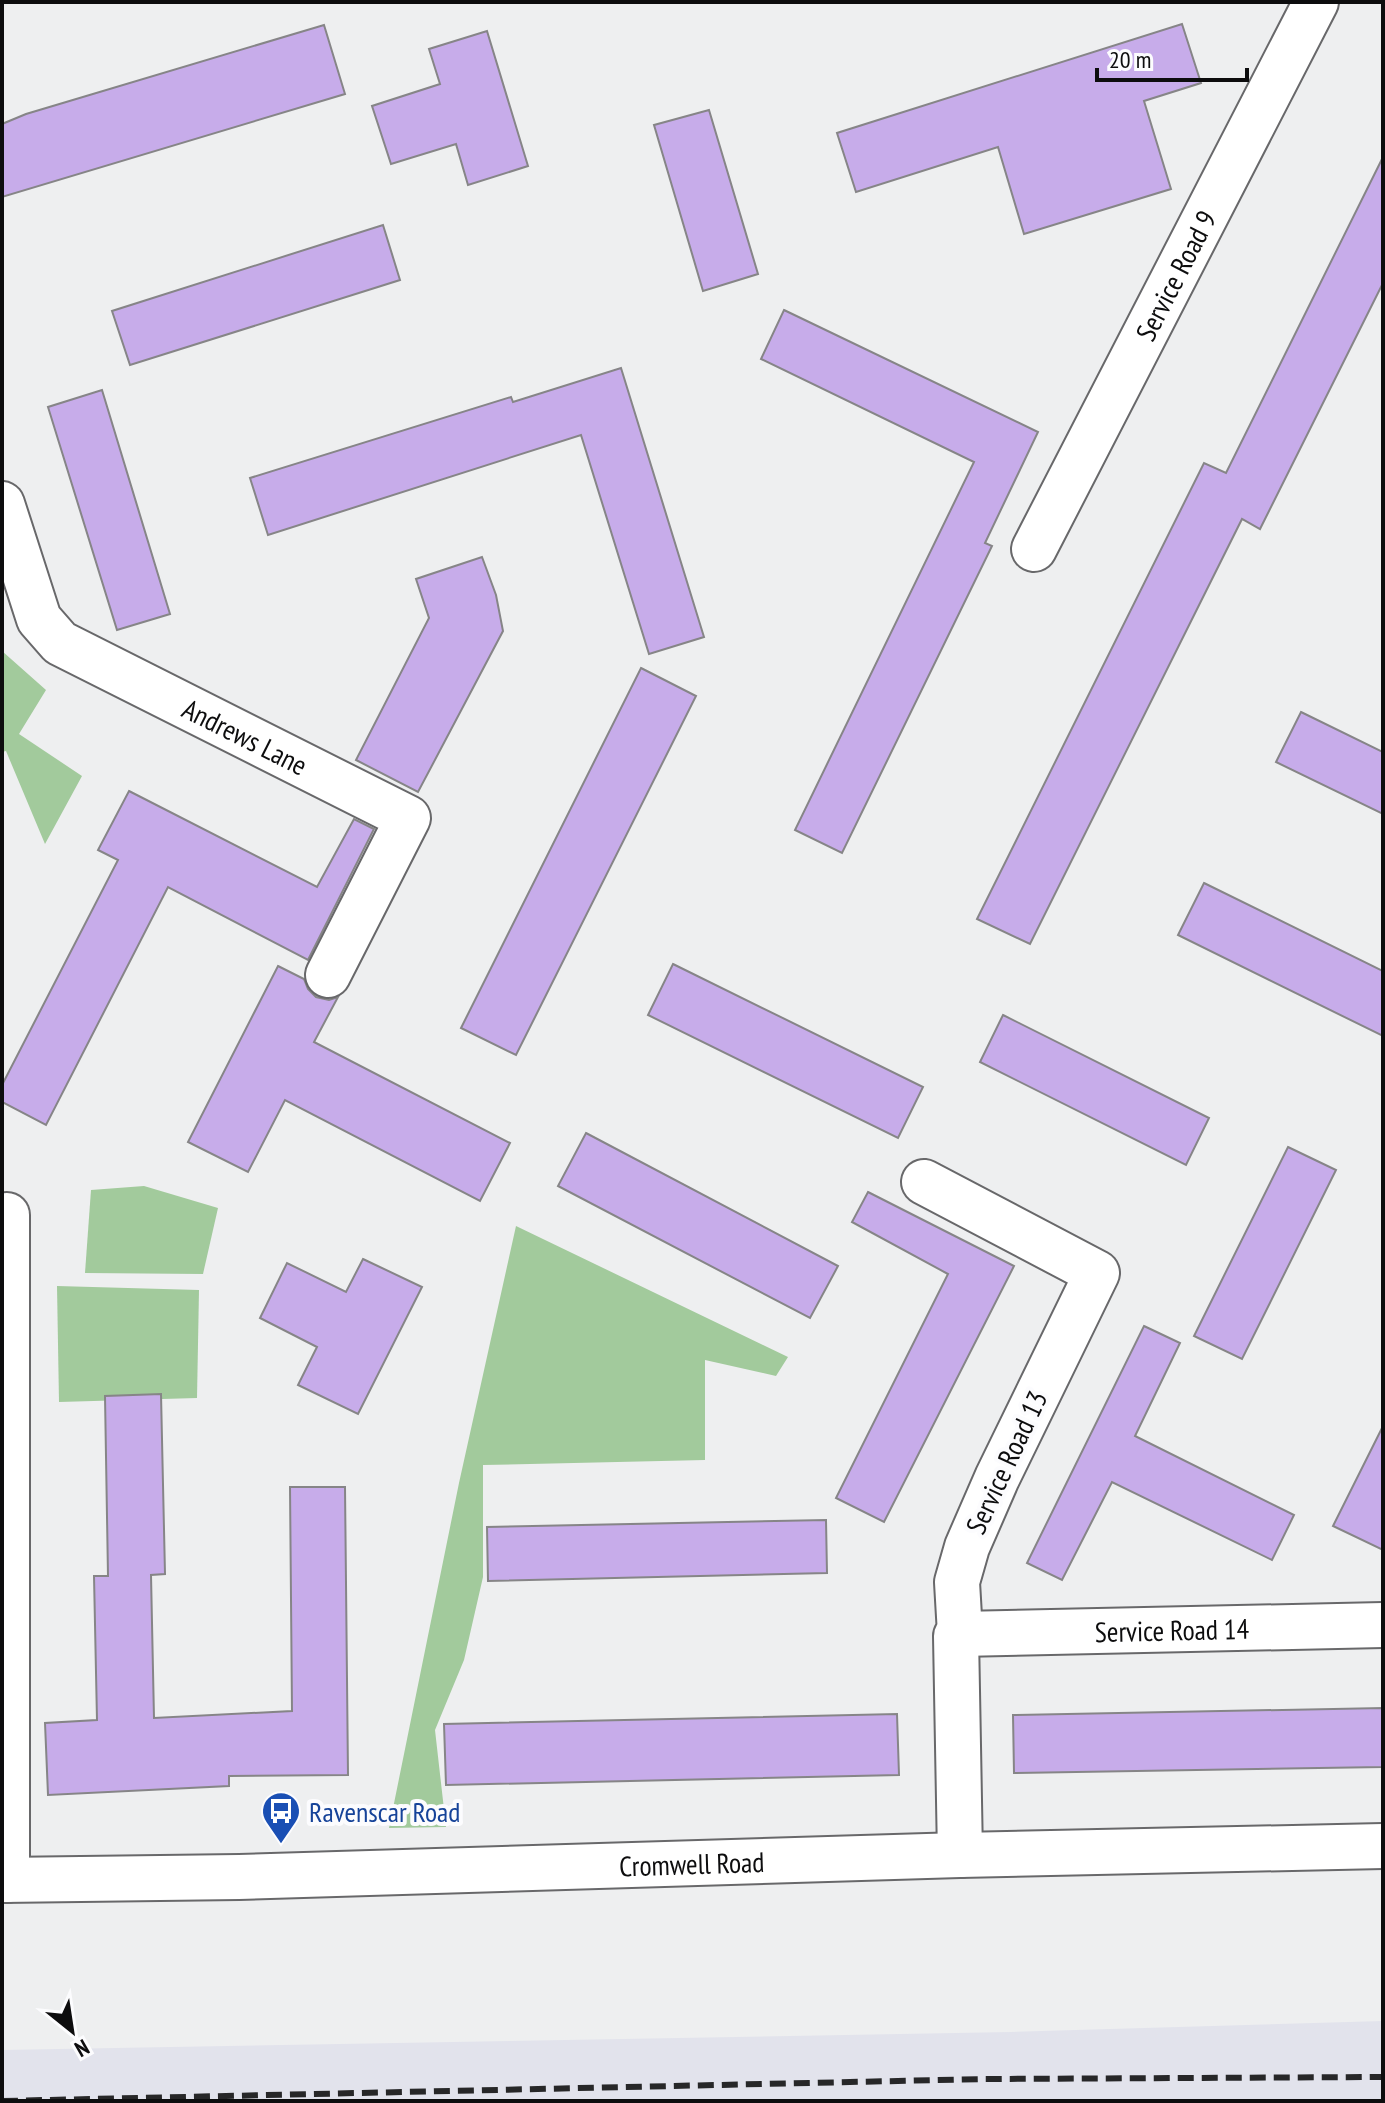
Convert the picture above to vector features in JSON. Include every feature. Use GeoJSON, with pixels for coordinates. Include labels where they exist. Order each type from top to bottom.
{"type":"FeatureCollection","features":[{"type":"Feature","properties":{"kind":"street","name":"Service Road 9"},"geometry":{"type":"LineString","coordinates":[[1034,549],[1316,2]]}},
{"type":"Feature","properties":{"kind":"street","name":"Andrews Lane"},"geometry":{"type":"LineString","coordinates":[[2,504],[39,619],[60,643],[408,818],[328,975]]}},
{"type":"Feature","properties":{"kind":"street","name":"Service Road 13"},"geometry":{"type":"LineString","coordinates":[[924,1182],[1097,1273],[997,1478],[967,1547],[957,1582],[960,1634],[956,1636],[960,1855]]}},
{"type":"Feature","properties":{"kind":"street"},"geometry":{"type":"LineString","coordinates":[[4,1880],[7,1215]]}},
{"type":"Feature","properties":{"kind":"street","name":"Service Road 14"},"geometry":{"type":"LineString","coordinates":[[960,1634],[1383,1625]]}},
{"type":"Feature","properties":{"kind":"street","name":"Cromwell Road"},"geometry":{"type":"LineString","coordinates":[[4,1880],[269,1877],[960,1855],[1383,1846]]}},
{"type":"Feature","properties":{"kind":"shaded area"},"geometry":{"type":"Polygon","coordinates":[[[1383,2021],[1383,2101],[2,2101],[2,2050],[1011,2032],[1383,2021]]]}},
{"type":"Feature","properties":{"kind":"green space"},"geometry":{"type":"Polygon","coordinates":[[[2,651],[46,690],[19,734],[82,776],[45,844],[6,751],[2,752],[2,651]]]}},
{"type":"Feature","properties":{"kind":"green space"},"geometry":{"type":"Polygon","coordinates":[[[144,1186],[218,1208],[203,1274],[85,1273],[91,1190],[144,1186]]]}},
{"type":"Feature","properties":{"kind":"green space"},"geometry":{"type":"Polygon","coordinates":[[[516,1226],[788,1357],[776,1376],[705,1360],[705,1460],[483,1465],[483,1577],[464,1660],[435,1730],[446,1827],[389,1828],[459,1483],[516,1226]]]}},
{"type":"Feature","properties":{"kind":"green space"},"geometry":{"type":"Polygon","coordinates":[[[57,1286],[199,1290],[197,1398],[59,1402],[57,1286]]]}},
{"type":"Feature","properties":{"kind":"building"},"geometry":{"type":"Polygon","coordinates":[[[1182,24],[1201,83],[1144,101],[1171,189],[1024,234],[998,147],[856,192],[837,133],[1182,24]]]}},
{"type":"Feature","properties":{"kind":"building"},"geometry":{"type":"Polygon","coordinates":[[[324,25],[345,94],[2,197],[2,124],[26,114],[324,25]]]}},
{"type":"Feature","properties":{"kind":"building"},"geometry":{"type":"Polygon","coordinates":[[[487,31],[528,166],[468,185],[456,144],[391,164],[372,106],[440,84],[429,49],[487,31]]]}},
{"type":"Feature","properties":{"kind":"building"},"geometry":{"type":"Polygon","coordinates":[[[709,110],[758,274],[703,291],[654,125],[709,110]]]}},
{"type":"Feature","properties":{"kind":"building"},"geometry":{"type":"Polygon","coordinates":[[[1383,157],[1383,283],[1260,529],[1242,519],[1030,944],[977,919],[1204,463],[1226,473],[1383,157]]]}},
{"type":"Feature","properties":{"kind":"building"},"geometry":{"type":"Polygon","coordinates":[[[383,225],[400,280],[130,365],[112,311],[383,225]]]}},
{"type":"Feature","properties":{"kind":"building"},"geometry":{"type":"Polygon","coordinates":[[[784,310],[1038,432],[985,543],[992,546],[842,853],[795,830],[974,462],[761,359],[784,310]]]}},
{"type":"Feature","properties":{"kind":"building"},"geometry":{"type":"Polygon","coordinates":[[[621,368],[704,637],[649,654],[581,435],[268,535],[250,478],[511,397],[513,402],[621,368]]]}},
{"type":"Feature","properties":{"kind":"building"},"geometry":{"type":"Polygon","coordinates":[[[102,390],[170,614],[117,630],[48,407],[102,390]]]}},
{"type":"Feature","properties":{"kind":"building"},"geometry":{"type":"Polygon","coordinates":[[[482,557],[496,595],[503,631],[418,792],[356,760],[429,618],[416,579],[482,557]]]}},
{"type":"Feature","properties":{"kind":"building"},"geometry":{"type":"Polygon","coordinates":[[[641,668],[696,696],[516,1055],[461,1028],[641,668]]]}},
{"type":"Feature","properties":{"kind":"building"},"geometry":{"type":"Polygon","coordinates":[[[1301,712],[1383,752],[1383,814],[1276,762],[1301,712]]]}},
{"type":"Feature","properties":{"kind":"building"},"geometry":{"type":"Polygon","coordinates":[[[129,791],[317,887],[354,819],[374,829],[308,960],[168,887],[46,1125],[2,1102],[2,1085],[118,860],[98,850],[129,791]]]}},
{"type":"Feature","properties":{"kind":"building"},"geometry":{"type":"Polygon","coordinates":[[[1204,883],[1383,971],[1383,1036],[1178,935],[1204,883]]]}},
{"type":"Feature","properties":{"kind":"building"},"geometry":{"type":"Polygon","coordinates":[[[673,964],[923,1087],[898,1138],[648,1015],[673,964]]]}},
{"type":"Feature","properties":{"kind":"building"},"geometry":{"type":"Polygon","coordinates":[[[278,966],[304,979],[316,997],[329,1000],[338,997],[314,1042],[510,1143],[480,1201],[285,1100],[248,1172],[188,1142],[278,966]]]}},
{"type":"Feature","properties":{"kind":"building"},"geometry":{"type":"Polygon","coordinates":[[[1003,1015],[1209,1118],[1186,1165],[980,1062],[1003,1015]]]}},
{"type":"Feature","properties":{"kind":"building"},"geometry":{"type":"Polygon","coordinates":[[[586,1133],[838,1266],[810,1318],[558,1186],[586,1133]]]}},
{"type":"Feature","properties":{"kind":"building"},"geometry":{"type":"Polygon","coordinates":[[[1288,1147],[1336,1170],[1242,1359],[1194,1336],[1288,1147]]]}},
{"type":"Feature","properties":{"kind":"building"},"geometry":{"type":"Polygon","coordinates":[[[868,1192],[1014,1266],[884,1522],[836,1498],[948,1274],[852,1222],[868,1192]]]}},
{"type":"Feature","properties":{"kind":"building"},"geometry":{"type":"Polygon","coordinates":[[[363,1259],[422,1287],[358,1414],[298,1385],[317,1347],[260,1318],[287,1263],[346,1292],[363,1259]]]}},
{"type":"Feature","properties":{"kind":"building"},"geometry":{"type":"Polygon","coordinates":[[[1144,1326],[1180,1343],[1135,1436],[1294,1515],[1272,1560],[1112,1482],[1062,1580],[1027,1563],[1144,1326]]]}},
{"type":"Feature","properties":{"kind":"building"},"geometry":{"type":"Polygon","coordinates":[[[161,1394],[165,1574],[151,1575],[154,1718],[292,1711],[290,1487],[345,1487],[348,1775],[229,1776],[229,1786],[48,1795],[45,1723],[97,1720],[94,1576],[108,1576],[105,1396],[161,1394]]]}},
{"type":"Feature","properties":{"kind":"building"},"geometry":{"type":"Polygon","coordinates":[[[1383,1426],[1383,1550],[1333,1526],[1383,1426]]]}},
{"type":"Feature","properties":{"kind":"building"},"geometry":{"type":"Polygon","coordinates":[[[826,1520],[827,1573],[488,1581],[487,1527],[826,1520]]]}},
{"type":"Feature","properties":{"kind":"building"},"geometry":{"type":"Polygon","coordinates":[[[1383,1708],[1383,1767],[1014,1773],[1013,1715],[1383,1708]]]}},
{"type":"Feature","properties":{"kind":"building"},"geometry":{"type":"Polygon","coordinates":[[[897,1714],[899,1775],[446,1785],[444,1724],[897,1714]]]}},
{"type":"Feature","properties":{"kind":"railway"},"geometry":{"type":"LineString","coordinates":[[2,2101],[985,2079],[1383,2077]]}},
{"type":"Feature","properties":{"kind":"place","name":"Ravenscar Road"},"geometry":{"type":"Point","coordinates":[281,1845]}}]}
